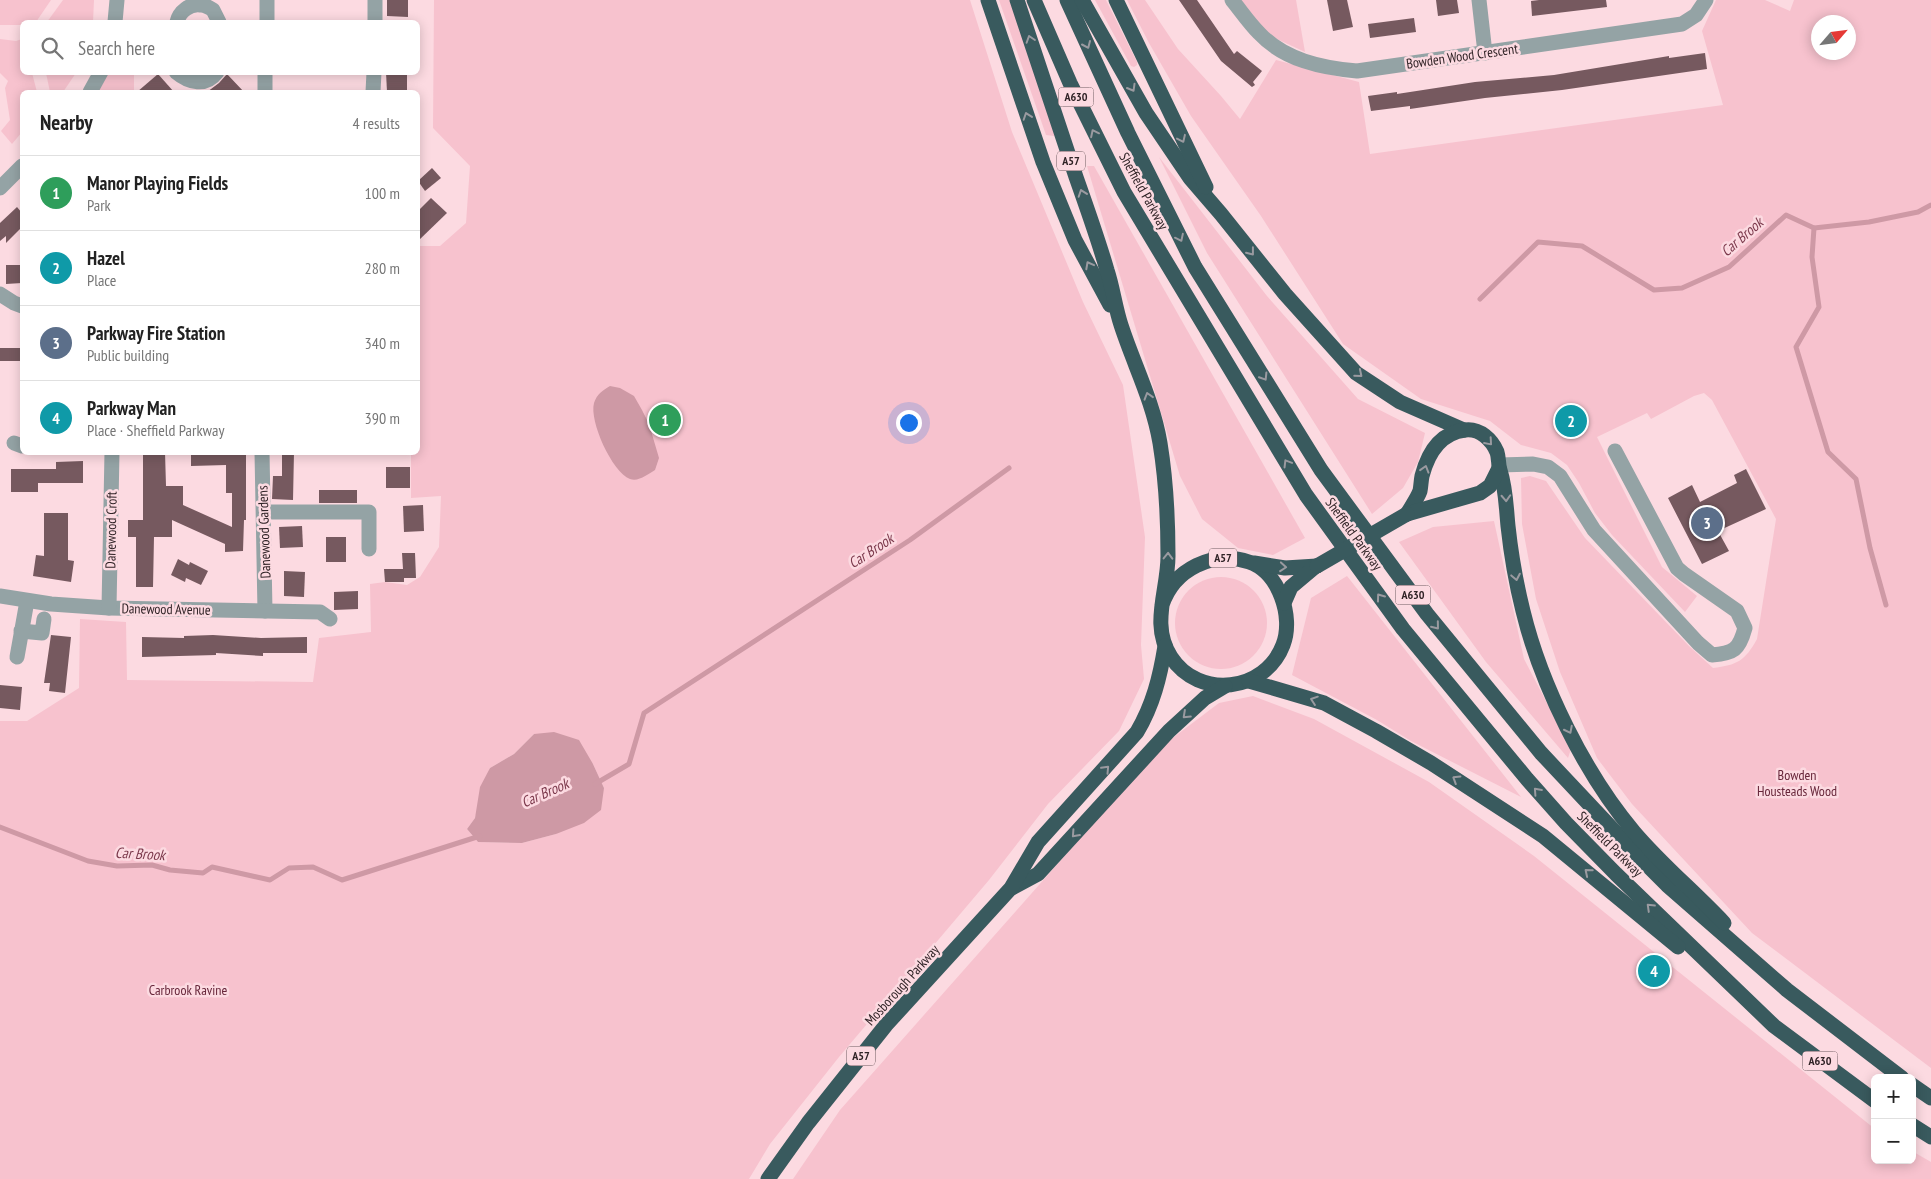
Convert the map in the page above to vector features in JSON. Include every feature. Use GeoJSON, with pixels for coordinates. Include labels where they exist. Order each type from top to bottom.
{"type":"FeatureCollection","features":[{"type":"Feature","properties":{"kind":"highway"},"geometry":{"type":"LineString","coordinates":[[988,0],[1043,162],[1076,240],[1120,324]]}},
{"type":"Feature","properties":{"kind":"highway","name":"A57"},"geometry":{"type":"LineString","coordinates":[[1017,0],[1108,271],[1120,324],[1148,394],[1160,442],[1167,517],[1168,561],[1162,605],[1161,635],[1165,646],[1179,667],[1189,675],[1212,685],[1225,686],[1249,681],[1270,666],[1284,644],[1288,618],[1284,603],[1275,584],[1250,562]]}},
{"type":"Feature","properties":{"kind":"highway","name":"Sheffield Parkway"},"geometry":{"type":"LineString","coordinates":[[1034,0],[1070,83],[1124,192],[1306,494],[1403,628],[1485,731],[1566,823],[1616,874],[1774,1026],[1871,1098]]}},
{"type":"Feature","properties":{"kind":"highway","name":"Sheffield Parkway"},"geometry":{"type":"LineString","coordinates":[[1067,0],[1128,133],[1194,266],[1321,470],[1427,614],[1515,722],[1558,771],[1601,819],[1667,885],[1787,990],[1897,1074]]}},
{"type":"Feature","properties":{"kind":"highway"},"geometry":{"type":"LineString","coordinates":[[1082,0],[1146,113],[1190,178],[1285,294],[1356,373],[1400,402],[1464,430]]}},
{"type":"Feature","properties":{"kind":"highway"},"geometry":{"type":"LineString","coordinates":[[1116,0],[1197,170],[1221,214]]}},
{"type":"Feature","properties":{"kind":"highway"},"geometry":{"type":"LineString","coordinates":[[1407,514],[1420,491],[1422,477],[1431,451],[1446,437],[1471,429],[1482,433],[1492,442],[1498,454],[1499,467],[1505,486],[1512,553],[1526,620],[1544,677],[1581,752],[1604,791],[1633,832],[1787,990]]}},
{"type":"Feature","properties":{"kind":"highway","name":"A57"},"geometry":{"type":"LineString","coordinates":[[1284,603],[1291,587],[1317,566],[1407,514],[1480,493],[1490,486],[1499,467]]}},
{"type":"Feature","properties":{"kind":"highway","name":"A57"},"geometry":{"type":"LineString","coordinates":[[1162,605],[1166,592],[1173,583],[1187,570],[1204,562],[1222,558],[1285,568],[1317,566]]}},
{"type":"Feature","properties":{"kind":"highway","name":"Mosborough Parkway"},"geometry":{"type":"LineString","coordinates":[[768,1179],[808,1123],[886,1025],[1011,888],[1038,842],[1137,732],[1155,695],[1165,646]]}},
{"type":"Feature","properties":{"kind":"highway"},"geometry":{"type":"LineString","coordinates":[[1249,681],[1308,698],[1342,712],[1407,748],[1526,824],[1579,864],[1774,1026]]}},
{"type":"Feature","properties":{"kind":"highway","name":"Mosborough Parkway"},"geometry":{"type":"LineString","coordinates":[[1011,888],[1038,874],[1169,731],[1205,698],[1225,686]]}},
{"type":"Feature","properties":{"kind":"highway"},"geometry":{"type":"LineString","coordinates":[[1916,1088],[1931,1098]]}},
{"type":"Feature","properties":{"kind":"highway"},"geometry":{"type":"LineString","coordinates":[[1916,1128],[1931,1137]]}},
{"type":"Feature","properties":{"kind":"street"},"geometry":{"type":"LineString","coordinates":[[115,20],[117,0]]}},
{"type":"Feature","properties":{"kind":"street"},"geometry":{"type":"LineString","coordinates":[[267,0],[267,20]]}},
{"type":"Feature","properties":{"kind":"street"},"geometry":{"type":"LineString","coordinates":[[375,0],[375,20]]}},
{"type":"Feature","properties":{"kind":"street","name":"Bowden Wood Crescent"},"geometry":{"type":"LineString","coordinates":[[1232,0],[1260,34],[1289,55],[1331,69],[1357,71],[1682,24],[1696,15],[1706,0]]}},
{"type":"Feature","properties":{"kind":"street"},"geometry":{"type":"LineString","coordinates":[[1479,0],[1485,54]]}},
{"type":"Feature","properties":{"kind":"street"},"geometry":{"type":"LineString","coordinates":[[177,20],[189,6],[202,4],[213,10],[217,20]]}},
{"type":"Feature","properties":{"kind":"street"},"geometry":{"type":"LineString","coordinates":[[91,90],[99,75]]}},
{"type":"Feature","properties":{"kind":"street"},"geometry":{"type":"LineString","coordinates":[[179,75],[183,79],[202,83],[212,79],[215,75]]}},
{"type":"Feature","properties":{"kind":"street"},"geometry":{"type":"LineString","coordinates":[[265,75],[265,90]]}},
{"type":"Feature","properties":{"kind":"street"},"geometry":{"type":"LineString","coordinates":[[373,90],[374,75]]}},
{"type":"Feature","properties":{"kind":"street"},"geometry":{"type":"LineString","coordinates":[[0,188],[20,168]]}},
{"type":"Feature","properties":{"kind":"street"},"geometry":{"type":"LineString","coordinates":[[0,294],[20,305]]}},
{"type":"Feature","properties":{"kind":"street"},"geometry":{"type":"LineString","coordinates":[[1499,467],[1533,464],[1548,467],[1560,476],[1594,530],[1698,643],[1712,655],[1728,654],[1741,643],[1745,628],[1737,611],[1678,568],[1615,451]]}},
{"type":"Feature","properties":{"kind":"street","name":"Danewood Croft"},"geometry":{"type":"LineString","coordinates":[[110,608],[112,455]]}},
{"type":"Feature","properties":{"kind":"street","name":"Danewood Gardens"},"geometry":{"type":"LineString","coordinates":[[262,455],[265,611]]}},
{"type":"Feature","properties":{"kind":"street"},"geometry":{"type":"LineString","coordinates":[[264,512],[368,512],[369,549]]}},
{"type":"Feature","properties":{"kind":"street","name":"Danewood Avenue"},"geometry":{"type":"LineString","coordinates":[[0,596],[51,604],[110,608],[320,612],[330,620]]}},
{"type":"Feature","properties":{"kind":"street"},"geometry":{"type":"LineString","coordinates":[[17,657],[27,601]]}},
{"type":"Feature","properties":{"kind":"street"},"geometry":{"type":"LineString","coordinates":[[21,631],[42,632],[44,619]]}},
{"type":"Feature","properties":{"kind":"green space"},"geometry":{"type":"Polygon","coordinates":[[[0,0],[51,0],[37,20],[20,20],[20,25],[0,25],[0,0]]]}},
{"type":"Feature","properties":{"kind":"green space"},"geometry":{"type":"Polygon","coordinates":[[[63,0],[94,0],[93,20],[48,20],[63,0]]]}},
{"type":"Feature","properties":{"kind":"green space","name":"Carbrook Ravine"},"geometry":{"type":"Polygon","coordinates":[[[434,0],[970,0],[1012,132],[1083,302],[1123,385],[1145,537],[1141,645],[1144,679],[1119,731],[1048,804],[989,880],[839,1057],[770,1144],[749,1179],[0,1179],[0,721],[27,721],[79,688],[80,619],[126,622],[127,680],[313,682],[319,638],[371,632],[370,584],[385,582],[407,585],[420,577],[439,547],[441,496],[411,498],[411,455],[420,455],[420,246],[440,246],[466,223],[470,166],[433,128],[434,0]],[[534,734],[514,754],[490,768],[475,818],[467,829],[478,842],[522,843],[556,834],[604,788],[593,764],[534,734]]]}},
{"type":"Feature","properties":{"kind":"green space"},"geometry":{"type":"Polygon","coordinates":[[[999,0],[1014,0],[1056,132],[1054,136],[1046,135],[999,0]]]}},
{"type":"Feature","properties":{"kind":"green space"},"geometry":{"type":"Polygon","coordinates":[[[1095,0],[1106,0],[1137,62],[1137,65],[1134,67],[1131,66],[1095,0]]]}},
{"type":"Feature","properties":{"kind":"green space","name":"Bowden Housteads Wood"},"geometry":{"type":"Polygon","coordinates":[[[1127,0],[1145,0],[1178,49],[1240,119],[1276,60],[1359,82],[1370,154],[1723,105],[1702,31],[1716,0],[1765,0],[1790,11],[1794,0],[1931,0],[1931,1068],[1752,933],[1632,804],[1597,758],[1560,672],[1536,599],[1522,524],[1521,478],[1530,476],[1546,481],[1585,538],[1689,646],[1713,668],[1740,661],[1744,657],[1757,639],[1776,519],[1712,400],[1704,393],[1694,396],[1651,419],[1647,413],[1597,437],[1662,567],[1697,596],[1685,612],[1612,535],[1595,513],[1567,465],[1551,453],[1521,445],[1490,421],[1421,399],[1343,344],[1261,216],[1191,116],[1149,43],[1127,0]]]}},
{"type":"Feature","properties":{"kind":"green space"},"geometry":{"type":"Polygon","coordinates":[[[1238,0],[1296,0],[1305,52],[1266,34],[1238,0]]]}},
{"type":"Feature","properties":{"kind":"green space"},"geometry":{"type":"Polygon","coordinates":[[[0,39],[20,40],[20,75],[33,75],[36,90],[20,90],[20,134],[12,144],[1,131],[10,120],[5,88],[8,81],[0,73],[0,39]]]}},
{"type":"Feature","properties":{"kind":"green space"},"geometry":{"type":"Polygon","coordinates":[[[47,75],[75,75],[64,90],[50,90],[47,75]]]}},
{"type":"Feature","properties":{"kind":"green space"},"geometry":{"type":"Polygon","coordinates":[[[105,75],[134,75],[134,90],[98,90],[105,75]]]}},
{"type":"Feature","properties":{"kind":"green space"},"geometry":{"type":"Polygon","coordinates":[[[1159,157],[1267,296],[1358,399],[1425,433],[1418,462],[1403,488],[1372,514],[1207,253],[1159,157]]]}},
{"type":"Feature","properties":{"kind":"green space"},"geometry":{"type":"Polygon","coordinates":[[[1087,166],[1094,166],[1305,538],[1273,555],[1238,548],[1202,519],[1180,476],[1087,166]]]}},
{"type":"Feature","properties":{"kind":"green space"},"geometry":{"type":"Polygon","coordinates":[[[1494,521],[1524,659],[1571,749],[1568,758],[1486,662],[1399,542],[1433,527],[1494,521]]]}},
{"type":"Feature","properties":{"kind":"green space"},"geometry":{"type":"Polygon","coordinates":[[[1347,576],[1521,797],[1411,741],[1377,720],[1292,675],[1311,598],[1347,576]]]}},
{"type":"Feature","properties":{"kind":"green space"},"geometry":{"type":"Polygon","coordinates":[[[1221,577],[1239,580],[1254,590],[1264,605],[1267,623],[1264,641],[1254,656],[1239,666],[1221,669],[1203,666],[1188,656],[1178,641],[1175,623],[1178,605],[1188,590],[1203,580],[1221,577]]]}},
{"type":"Feature","properties":{"kind":"green space"},"geometry":{"type":"Polygon","coordinates":[[[1253,696],[1314,719],[1429,782],[1534,856],[1871,1126],[1871,1164],[1916,1164],[1916,1153],[1931,1162],[1931,1179],[793,1179],[840,1110],[1099,817],[1170,740],[1219,703],[1253,696]]]}},
{"type":"Feature","properties":{"kind":"water"},"geometry":{"type":"Polygon","coordinates":[[[610,386],[620,388],[634,396],[649,424],[659,458],[655,470],[640,479],[630,479],[616,467],[609,457],[598,433],[593,411],[594,403],[600,393],[610,386]]]}},
{"type":"Feature","properties":{"kind":"water"},"geometry":{"type":"Polygon","coordinates":[[[554,732],[579,740],[604,788],[601,810],[584,823],[556,834],[522,843],[478,842],[467,829],[475,818],[480,787],[490,768],[514,754],[534,734],[554,732]]]}},
{"type":"Feature","properties":{"kind":"building"},"geometry":{"type":"Polygon","coordinates":[[[387,0],[408,0],[408,17],[387,16],[387,0]]]}},
{"type":"Feature","properties":{"kind":"building"},"geometry":{"type":"Polygon","coordinates":[[[1179,0],[1197,0],[1234,54],[1237,51],[1262,71],[1253,82],[1255,85],[1252,87],[1221,61],[1179,0]]]}},
{"type":"Feature","properties":{"kind":"building"},"geometry":{"type":"Polygon","coordinates":[[[1327,0],[1347,0],[1353,27],[1333,31],[1327,0]]]}},
{"type":"Feature","properties":{"kind":"building"},"geometry":{"type":"Polygon","coordinates":[[[1436,0],[1457,0],[1459,13],[1438,16],[1436,0]]]}},
{"type":"Feature","properties":{"kind":"building"},"geometry":{"type":"Polygon","coordinates":[[[1606,0],[1607,7],[1532,16],[1531,1],[1606,0]]]}},
{"type":"Feature","properties":{"kind":"building"},"geometry":{"type":"Polygon","coordinates":[[[1414,18],[1416,32],[1370,38],[1368,24],[1414,18]]]}},
{"type":"Feature","properties":{"kind":"building"},"geometry":{"type":"Polygon","coordinates":[[[1705,53],[1707,69],[1562,90],[1485,98],[1410,109],[1410,106],[1371,111],[1368,96],[1397,92],[1397,94],[1475,82],[1554,75],[1669,56],[1669,58],[1705,53]]]}},
{"type":"Feature","properties":{"kind":"building"},"geometry":{"type":"Polygon","coordinates":[[[159,75],[172,90],[139,90],[159,75]]]}},
{"type":"Feature","properties":{"kind":"building"},"geometry":{"type":"Polygon","coordinates":[[[228,75],[242,90],[210,90],[228,75]]]}},
{"type":"Feature","properties":{"kind":"building"},"geometry":{"type":"Polygon","coordinates":[[[386,75],[407,75],[407,90],[387,90],[386,75]]]}},
{"type":"Feature","properties":{"kind":"building"},"geometry":{"type":"Polygon","coordinates":[[[432,168],[441,178],[425,191],[420,184],[420,179],[432,168]]]}},
{"type":"Feature","properties":{"kind":"building"},"geometry":{"type":"Polygon","coordinates":[[[431,198],[447,213],[420,239],[420,209],[431,198]]]}},
{"type":"Feature","properties":{"kind":"building"},"geometry":{"type":"Polygon","coordinates":[[[17,207],[20,211],[20,229],[6,243],[6,236],[0,241],[0,223],[17,207]]]}},
{"type":"Feature","properties":{"kind":"building"},"geometry":{"type":"Polygon","coordinates":[[[6,265],[20,265],[20,283],[6,284],[6,265]]]}},
{"type":"Feature","properties":{"kind":"building"},"geometry":{"type":"Polygon","coordinates":[[[0,348],[20,348],[20,361],[0,361],[0,348]]]}},
{"type":"Feature","properties":{"kind":"building"},"geometry":{"type":"Polygon","coordinates":[[[143,455],[165,455],[166,486],[183,486],[183,505],[232,527],[232,493],[226,493],[226,465],[191,466],[191,455],[246,455],[246,520],[244,520],[243,551],[225,552],[225,544],[172,520],[172,537],[154,537],[153,587],[136,587],[136,537],[128,537],[128,520],[143,520],[143,455]]]}},
{"type":"Feature","properties":{"kind":"building"},"geometry":{"type":"Polygon","coordinates":[[[282,455],[294,455],[293,500],[272,499],[273,476],[282,476],[282,455]]]}},
{"type":"Feature","properties":{"kind":"building"},"geometry":{"type":"Polygon","coordinates":[[[83,461],[83,483],[38,483],[38,492],[11,492],[11,469],[56,469],[56,462],[83,461]]]}},
{"type":"Feature","properties":{"kind":"building"},"geometry":{"type":"Polygon","coordinates":[[[386,467],[410,467],[410,488],[386,488],[386,467]]]}},
{"type":"Feature","properties":{"kind":"building"},"geometry":{"type":"Polygon","coordinates":[[[1746,469],[1766,509],[1718,531],[1729,551],[1702,564],[1668,498],[1692,485],[1700,502],[1737,483],[1734,475],[1746,469]]]}},
{"type":"Feature","properties":{"kind":"building"},"geometry":{"type":"Polygon","coordinates":[[[319,490],[357,490],[357,503],[319,503],[319,490]]]}},
{"type":"Feature","properties":{"kind":"building"},"geometry":{"type":"Polygon","coordinates":[[[423,505],[424,531],[404,532],[403,506],[423,505]]]}},
{"type":"Feature","properties":{"kind":"building"},"geometry":{"type":"Polygon","coordinates":[[[44,513],[68,513],[68,560],[74,561],[71,582],[33,576],[36,555],[44,556],[44,513]]]}},
{"type":"Feature","properties":{"kind":"building"},"geometry":{"type":"Polygon","coordinates":[[[302,526],[303,547],[280,548],[279,527],[302,526]]]}},
{"type":"Feature","properties":{"kind":"building"},"geometry":{"type":"Polygon","coordinates":[[[326,537],[346,537],[346,562],[326,562],[326,537]]]}},
{"type":"Feature","properties":{"kind":"building"},"geometry":{"type":"Polygon","coordinates":[[[402,553],[415,553],[416,578],[404,578],[404,582],[385,582],[384,569],[403,569],[402,553]]]}},
{"type":"Feature","properties":{"kind":"building"},"geometry":{"type":"Polygon","coordinates":[[[178,559],[189,565],[190,562],[208,571],[201,585],[186,578],[185,582],[171,575],[178,559]]]}},
{"type":"Feature","properties":{"kind":"building"},"geometry":{"type":"Polygon","coordinates":[[[284,571],[305,572],[304,597],[284,596],[284,571]]]}},
{"type":"Feature","properties":{"kind":"building"},"geometry":{"type":"Polygon","coordinates":[[[358,591],[358,609],[334,610],[334,592],[358,591]]]}},
{"type":"Feature","properties":{"kind":"building"},"geometry":{"type":"Polygon","coordinates":[[[51,635],[71,637],[65,693],[49,691],[50,683],[44,683],[51,635]]]}},
{"type":"Feature","properties":{"kind":"building"},"geometry":{"type":"Polygon","coordinates":[[[213,635],[261,638],[307,637],[307,653],[263,653],[263,656],[216,653],[216,655],[142,657],[142,637],[184,638],[184,636],[213,635]]]}},
{"type":"Feature","properties":{"kind":"building"},"geometry":{"type":"Polygon","coordinates":[[[0,685],[22,687],[20,710],[0,708],[0,685]]]}},
{"type":"Feature","properties":{"kind":"waterway","name":"Car Brook"},"geometry":{"type":"LineString","coordinates":[[1480,299],[1538,242],[1582,246],[1654,290],[1682,288],[1729,267],[1786,215],[1814,228],[1869,222],[1918,212],[1931,205]]}},
{"type":"Feature","properties":{"kind":"waterway"},"geometry":{"type":"LineString","coordinates":[[1814,228],[1812,257],[1819,307],[1796,347],[1828,452],[1856,479],[1870,548],[1886,605]]}},
{"type":"Feature","properties":{"kind":"waterway","name":"Car Brook"},"geometry":{"type":"LineString","coordinates":[[595,784],[629,764],[644,713],[910,540],[1009,468]]}},
{"type":"Feature","properties":{"kind":"waterway","name":"Car Brook"},"geometry":{"type":"LineString","coordinates":[[0,827],[88,861],[117,866],[152,865],[170,870],[203,873],[212,867],[270,880],[289,868],[313,867],[342,880],[480,836]]}},
{"type":"Feature","properties":{"kind":"place","name":"Manor Playing Fields"},"geometry":{"type":"Point","coordinates":[665,420]}},
{"type":"Feature","properties":{"kind":"place","name":"Hazel"},"geometry":{"type":"Point","coordinates":[1571,421]}},
{"type":"Feature","properties":{"kind":"place","name":"Parkway Fire Station"},"geometry":{"type":"Point","coordinates":[1707,523]}},
{"type":"Feature","properties":{"kind":"place","name":"Parkway Man"},"geometry":{"type":"Point","coordinates":[1654,971]}}]}
